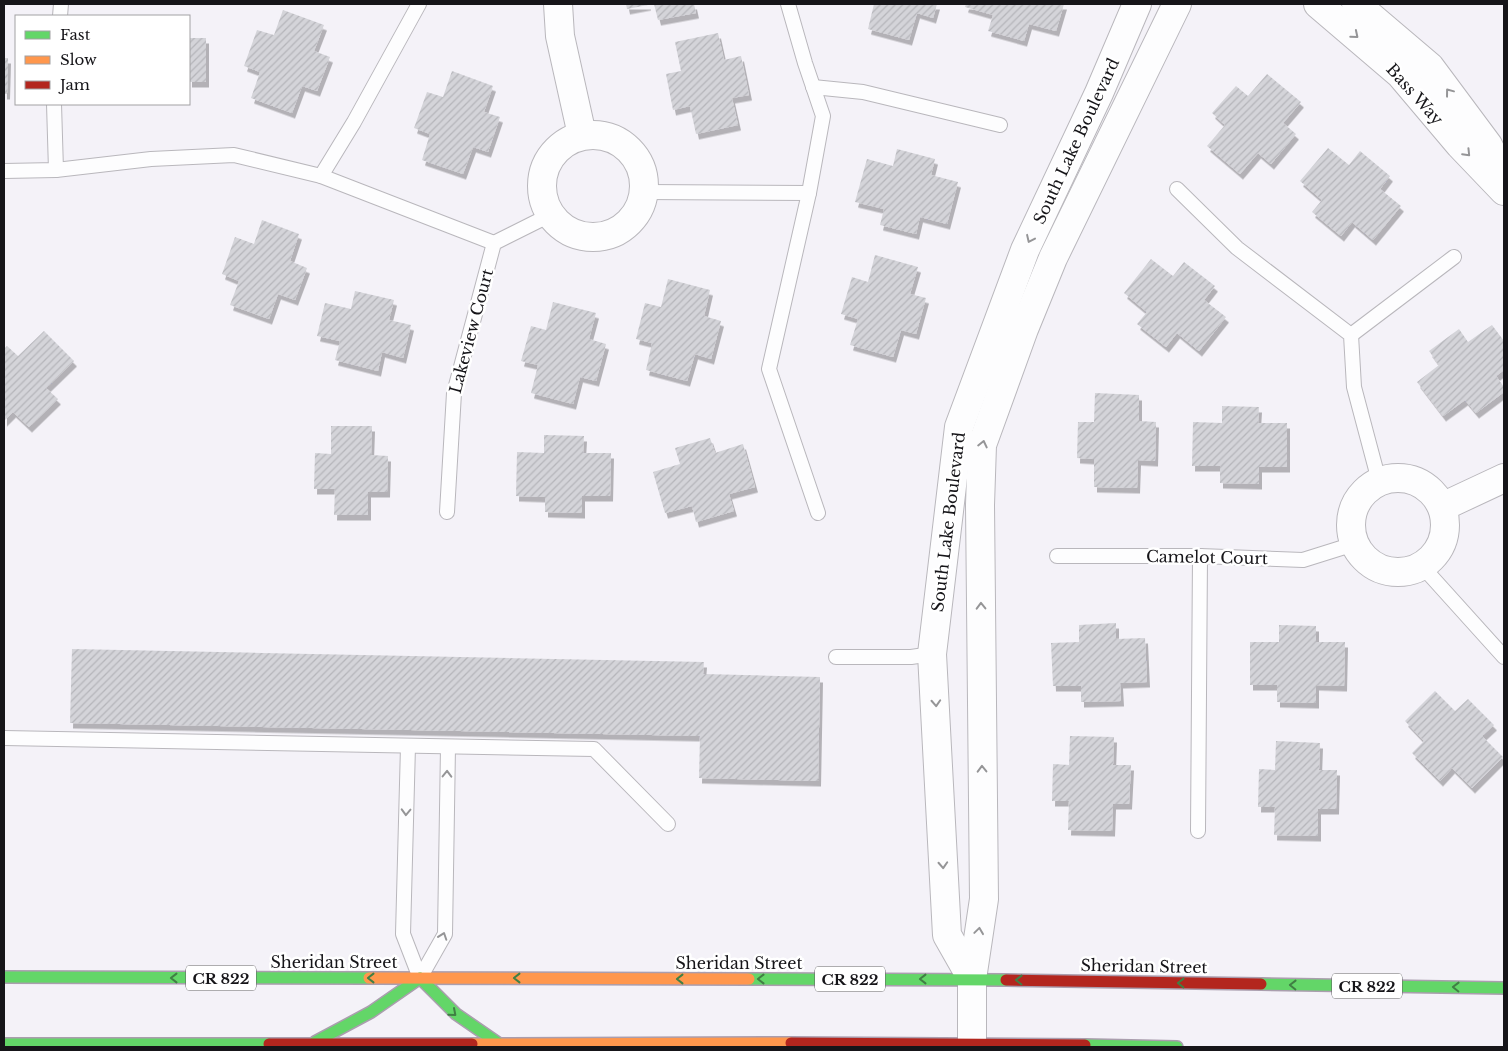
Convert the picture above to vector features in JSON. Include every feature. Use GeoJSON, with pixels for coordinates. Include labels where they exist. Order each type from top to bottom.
{"type":"FeatureCollection","features":[{"type":"Feature","properties":{"kind":"main road","name":"Sheridan Street"},"geometry":{"type":"LineString","coordinates":[[4,977],[972,979],[1504,988]]}},
{"type":"Feature","properties":{"kind":"main road"},"geometry":{"type":"LineString","coordinates":[[312,1044],[372,1012],[420,978],[442,1004],[459,1019],[498,1043]]}},
{"type":"Feature","properties":{"kind":"main road"},"geometry":{"type":"LineString","coordinates":[[4,1044],[972,1043],[1176,1047]]}},
{"type":"Feature","properties":{"kind":"street"},"geometry":{"type":"LineString","coordinates":[[558,4],[564,52],[582,135]]}},
{"type":"Feature","properties":{"kind":"street","name":"South Lake Boulevard"},"geometry":{"type":"LineString","coordinates":[[972,979],[947,935],[932,654],[959,427],[1025,250],[1099,93],[1138,4]]}},
{"type":"Feature","properties":{"kind":"street","name":"South Lake Boulevard"},"geometry":{"type":"LineString","coordinates":[[972,1043],[972,979],[984,899],[980,504],[982,445],[1053,258],[1178,4]]}},
{"type":"Feature","properties":{"kind":"street","name":"Bass Way"},"geometry":{"type":"LineString","coordinates":[[1318,4],[1400,74],[1460,145],[1504,191]]}},
{"type":"Feature","properties":{"kind":"street","name":"Bass Way"},"geometry":{"type":"LineString","coordinates":[[1356,4],[1430,67],[1488,145],[1504,177]]}},
{"type":"Feature","properties":{"kind":"street"},"geometry":{"type":"LineString","coordinates":[[599,134],[615,139],[629,148],[639,161],[644,176],[645,192],[640,209],[629,224],[614,234],[596,237],[579,236],[563,228],[550,215],[543,200],[541,183],[545,167],[554,152],[567,142],[582,135],[599,134]]}},
{"type":"Feature","properties":{"kind":"street"},"geometry":{"type":"LineString","coordinates":[[1397,478],[1416,481],[1431,491],[1442,507],[1446,524],[1442,543],[1432,558],[1416,569],[1398,573],[1380,569],[1364,559],[1354,544],[1350,525],[1353,507],[1363,492],[1379,481],[1397,478]]}},
{"type":"Feature","properties":{"kind":"street"},"geometry":{"type":"LineString","coordinates":[[1442,507],[1504,478]]}},
{"type":"Feature","properties":{"kind":"lane"},"geometry":{"type":"LineString","coordinates":[[321,176],[354,122],[419,4]]}},
{"type":"Feature","properties":{"kind":"lane"},"geometry":{"type":"LineString","coordinates":[[788,4],[823,116],[809,193],[769,368],[818,513]]}},
{"type":"Feature","properties":{"kind":"lane"},"geometry":{"type":"LineString","coordinates":[[813,87],[863,92],[1000,125]]}},
{"type":"Feature","properties":{"kind":"lane"},"geometry":{"type":"LineString","coordinates":[[54,105],[56,170]]}},
{"type":"Feature","properties":{"kind":"lane"},"geometry":{"type":"LineString","coordinates":[[4,171],[56,170],[151,159],[234,155],[321,176],[494,242],[550,215]]}},
{"type":"Feature","properties":{"kind":"lane"},"geometry":{"type":"LineString","coordinates":[[1177,188],[1237,248],[1351,335],[1354,387],[1379,481]]}},
{"type":"Feature","properties":{"kind":"lane"},"geometry":{"type":"LineString","coordinates":[[645,192],[809,193]]}},
{"type":"Feature","properties":{"kind":"lane","name":"Lakeview Court"},"geometry":{"type":"LineString","coordinates":[[447,512],[454,393],[494,242]]}},
{"type":"Feature","properties":{"kind":"lane"},"geometry":{"type":"LineString","coordinates":[[1351,335],[1454,257]]}},
{"type":"Feature","properties":{"kind":"lane","name":"Camelot Court"},"geometry":{"type":"LineString","coordinates":[[1057,556],[1200,556],[1304,560],[1354,544]]}},
{"type":"Feature","properties":{"kind":"lane"},"geometry":{"type":"LineString","coordinates":[[1198,831],[1200,556]]}},
{"type":"Feature","properties":{"kind":"lane"},"geometry":{"type":"LineString","coordinates":[[1421,565],[1504,657]]}},
{"type":"Feature","properties":{"kind":"lane"},"geometry":{"type":"LineString","coordinates":[[836,657],[911,657],[932,654]]}},
{"type":"Feature","properties":{"kind":"lane"},"geometry":{"type":"LineString","coordinates":[[4,738],[594,749],[668,824]]}},
{"type":"Feature","properties":{"kind":"lane"},"geometry":{"type":"LineString","coordinates":[[408,746],[403,934],[420,978]]}},
{"type":"Feature","properties":{"kind":"lane"},"geometry":{"type":"LineString","coordinates":[[420,978],[445,934],[448,747]]}},
{"type":"Feature","properties":{"kind":"building"},"geometry":{"type":"Polygon","coordinates":[[[626,4],[648,4],[648,5],[627,9],[626,4]]]}},
{"type":"Feature","properties":{"kind":"building"},"geometry":{"type":"Polygon","coordinates":[[[654,4],[694,4],[696,13],[658,20],[654,4]]]}},
{"type":"Feature","properties":{"kind":"building"},"geometry":{"type":"Polygon","coordinates":[[[874,4],[937,4],[933,18],[917,13],[909,40],[868,29],[874,4]]]}},
{"type":"Feature","properties":{"kind":"building"},"geometry":{"type":"Polygon","coordinates":[[[966,4],[1064,4],[1056,31],[1029,24],[1024,41],[988,31],[993,15],[965,7],[966,4]]]}},
{"type":"Feature","properties":{"kind":"building"},"geometry":{"type":"Polygon","coordinates":[[[283,10],[324,25],[314,51],[330,57],[317,91],[302,86],[292,113],[251,98],[260,72],[244,66],[257,30],[274,35],[283,10]]]}},
{"type":"Feature","properties":{"kind":"building"},"geometry":{"type":"Polygon","coordinates":[[[718,33],[724,60],[741,56],[749,95],[732,98],[738,125],[696,134],[690,106],[673,110],[666,74],[681,71],[675,42],[718,33]]]}},
{"type":"Feature","properties":{"kind":"building"},"geometry":{"type":"Polygon","coordinates":[[[190,38],[206,38],[206,82],[190,82],[190,38]]]}},
{"type":"Feature","properties":{"kind":"building"},"geometry":{"type":"Polygon","coordinates":[[[4,58],[8,58],[7,94],[4,94],[4,58]]]}},
{"type":"Feature","properties":{"kind":"building"},"geometry":{"type":"Polygon","coordinates":[[[452,71],[493,86],[484,112],[500,117],[488,152],[473,147],[463,174],[422,160],[430,134],[414,128],[427,92],[443,97],[452,71]]]}},
{"type":"Feature","properties":{"kind":"building"},"geometry":{"type":"Polygon","coordinates":[[[1267,74],[1301,102],[1283,123],[1296,134],[1271,164],[1258,153],[1240,174],[1207,146],[1225,125],[1212,113],[1236,86],[1248,96],[1267,74]]]}},
{"type":"Feature","properties":{"kind":"building"},"geometry":{"type":"Polygon","coordinates":[[[1328,148],[1349,165],[1360,151],[1390,176],[1380,189],[1401,206],[1373,240],[1352,222],[1341,236],[1312,212],[1322,200],[1300,181],[1328,148]]]}},
{"type":"Feature","properties":{"kind":"building"},"geometry":{"type":"Polygon","coordinates":[[[897,149],[935,159],[931,175],[958,182],[947,224],[920,217],[916,234],[880,225],[884,209],[855,202],[867,159],[893,166],[897,149]]]}},
{"type":"Feature","properties":{"kind":"building"},"geometry":{"type":"Polygon","coordinates":[[[262,220],[299,234],[290,261],[307,268],[295,300],[278,294],[269,319],[230,305],[239,281],[222,274],[235,237],[254,244],[262,220]]]}},
{"type":"Feature","properties":{"kind":"building"},"geometry":{"type":"Polygon","coordinates":[[[875,255],[918,267],[910,294],[926,298],[916,334],[901,330],[893,357],[850,345],[858,319],[841,314],[852,277],[868,282],[875,255]]]}},
{"type":"Feature","properties":{"kind":"building"},"geometry":{"type":"Polygon","coordinates":[[[1151,259],[1173,276],[1184,262],[1215,286],[1204,300],[1226,317],[1199,351],[1177,333],[1166,347],[1137,324],[1147,312],[1124,293],[1151,259]]]}},
{"type":"Feature","properties":{"kind":"building"},"geometry":{"type":"Polygon","coordinates":[[[668,279],[710,290],[704,316],[721,321],[711,359],[695,354],[687,381],[646,370],[652,343],[636,339],[645,303],[661,307],[668,279]]]}},
{"type":"Feature","properties":{"kind":"building"},"geometry":{"type":"Polygon","coordinates":[[[355,291],[394,300],[389,320],[411,325],[403,358],[382,352],[378,371],[335,360],[340,341],[317,336],[325,303],[351,309],[355,291]]]}},
{"type":"Feature","properties":{"kind":"building"},"geometry":{"type":"Polygon","coordinates":[[[553,302],[596,313],[589,339],[606,344],[596,381],[580,377],[573,404],[531,393],[538,365],[521,361],[531,326],[546,330],[553,302]]]}},
{"type":"Feature","properties":{"kind":"building"},"geometry":{"type":"Polygon","coordinates":[[[1492,325],[1504,341],[1504,370],[1496,376],[1504,387],[1504,392],[1476,413],[1465,400],[1443,416],[1417,382],[1439,365],[1429,351],[1459,329],[1468,342],[1492,325]]]}},
{"type":"Feature","properties":{"kind":"building"},"geometry":{"type":"Polygon","coordinates":[[[44,331],[74,361],[46,388],[58,399],[29,427],[13,412],[4,421],[4,349],[7,346],[18,356],[44,331]]]}},
{"type":"Feature","properties":{"kind":"building"},"geometry":{"type":"Polygon","coordinates":[[[1095,393],[1139,395],[1139,421],[1156,422],[1155,461],[1138,460],[1137,488],[1094,487],[1094,459],[1077,458],[1078,422],[1094,422],[1095,393]]]}},
{"type":"Feature","properties":{"kind":"building"},"geometry":{"type":"Polygon","coordinates":[[[1222,406],[1259,407],[1258,423],[1287,423],[1287,467],[1259,467],[1259,484],[1220,483],[1220,466],[1192,466],[1193,422],[1222,423],[1222,406]]]}},
{"type":"Feature","properties":{"kind":"building"},"geometry":{"type":"Polygon","coordinates":[[[331,426],[372,426],[371,455],[388,456],[387,492],[368,492],[368,515],[334,515],[335,489],[314,489],[315,453],[331,454],[331,426]]]}},
{"type":"Feature","properties":{"kind":"building"},"geometry":{"type":"Polygon","coordinates":[[[544,435],[584,436],[583,453],[611,453],[610,496],[582,496],[582,513],[545,512],[545,497],[516,496],[517,452],[544,453],[544,435]]]}},
{"type":"Feature","properties":{"kind":"building"},"geometry":{"type":"Polygon","coordinates":[[[710,438],[715,453],[743,444],[755,487],[729,494],[734,511],[696,522],[692,506],[665,513],[653,472],[680,464],[675,448],[710,438]]]}},
{"type":"Feature","properties":{"kind":"building"},"geometry":{"type":"Polygon","coordinates":[[[1116,623],[1116,639],[1145,638],[1147,682],[1120,683],[1121,701],[1081,702],[1081,686],[1053,686],[1051,643],[1079,642],[1079,625],[1116,623]]]}},
{"type":"Feature","properties":{"kind":"building"},"geometry":{"type":"Polygon","coordinates":[[[1279,625],[1316,626],[1316,642],[1345,642],[1344,686],[1316,685],[1316,703],[1277,702],[1277,685],[1250,685],[1250,642],[1279,642],[1279,625]]]}},
{"type":"Feature","properties":{"kind":"building"},"geometry":{"type":"Polygon","coordinates":[[[72,649],[704,662],[703,674],[820,677],[818,781],[699,778],[700,736],[70,723],[72,649]]]}},
{"type":"Feature","properties":{"kind":"building"},"geometry":{"type":"Polygon","coordinates":[[[1435,691],[1455,711],[1468,699],[1494,725],[1482,736],[1503,757],[1472,788],[1452,768],[1440,781],[1412,753],[1424,741],[1405,721],[1435,691]]]}},
{"type":"Feature","properties":{"kind":"building"},"geometry":{"type":"Polygon","coordinates":[[[1070,736],[1114,737],[1113,765],[1131,765],[1129,804],[1113,804],[1112,831],[1068,830],[1069,801],[1052,801],[1053,764],[1069,765],[1070,736]]]}},
{"type":"Feature","properties":{"kind":"building"},"geometry":{"type":"Polygon","coordinates":[[[1276,741],[1320,743],[1319,770],[1337,770],[1336,809],[1318,809],[1318,836],[1274,835],[1275,807],[1258,807],[1259,769],[1275,770],[1276,741]]]}},
{"type":"Feature","properties":{"kind":"traffic: fast"},"geometry":{"type":"LineString","coordinates":[[4,977],[369,978]]}},
{"type":"Feature","properties":{"kind":"traffic: fast"},"geometry":{"type":"LineString","coordinates":[[420,978],[456,1014],[498,1043]]}},
{"type":"Feature","properties":{"kind":"traffic: fast"},"geometry":{"type":"LineString","coordinates":[[315,1042],[371,1012],[420,978]]}},
{"type":"Feature","properties":{"kind":"traffic: fast"},"geometry":{"type":"LineString","coordinates":[[749,979],[1006,980]]}},
{"type":"Feature","properties":{"kind":"traffic: fast"},"geometry":{"type":"LineString","coordinates":[[1261,984],[1504,988]]}},
{"type":"Feature","properties":{"kind":"traffic: fast"},"geometry":{"type":"LineString","coordinates":[[4,1044],[269,1044]]}},
{"type":"Feature","properties":{"kind":"traffic: fast"},"geometry":{"type":"LineString","coordinates":[[1085,1045],[1177,1047]]}},
{"type":"Feature","properties":{"kind":"traffic: slow"},"geometry":{"type":"LineString","coordinates":[[369,978],[749,979]]}},
{"type":"Feature","properties":{"kind":"traffic: slow"},"geometry":{"type":"LineString","coordinates":[[472,1044],[791,1043]]}},
{"type":"Feature","properties":{"kind":"traffic: jam"},"geometry":{"type":"LineString","coordinates":[[1006,980],[1261,984]]}},
{"type":"Feature","properties":{"kind":"traffic: jam"},"geometry":{"type":"LineString","coordinates":[[791,1043],[1085,1045]]}},
{"type":"Feature","properties":{"kind":"traffic: jam"},"geometry":{"type":"LineString","coordinates":[[269,1044],[472,1044]]}}]}
